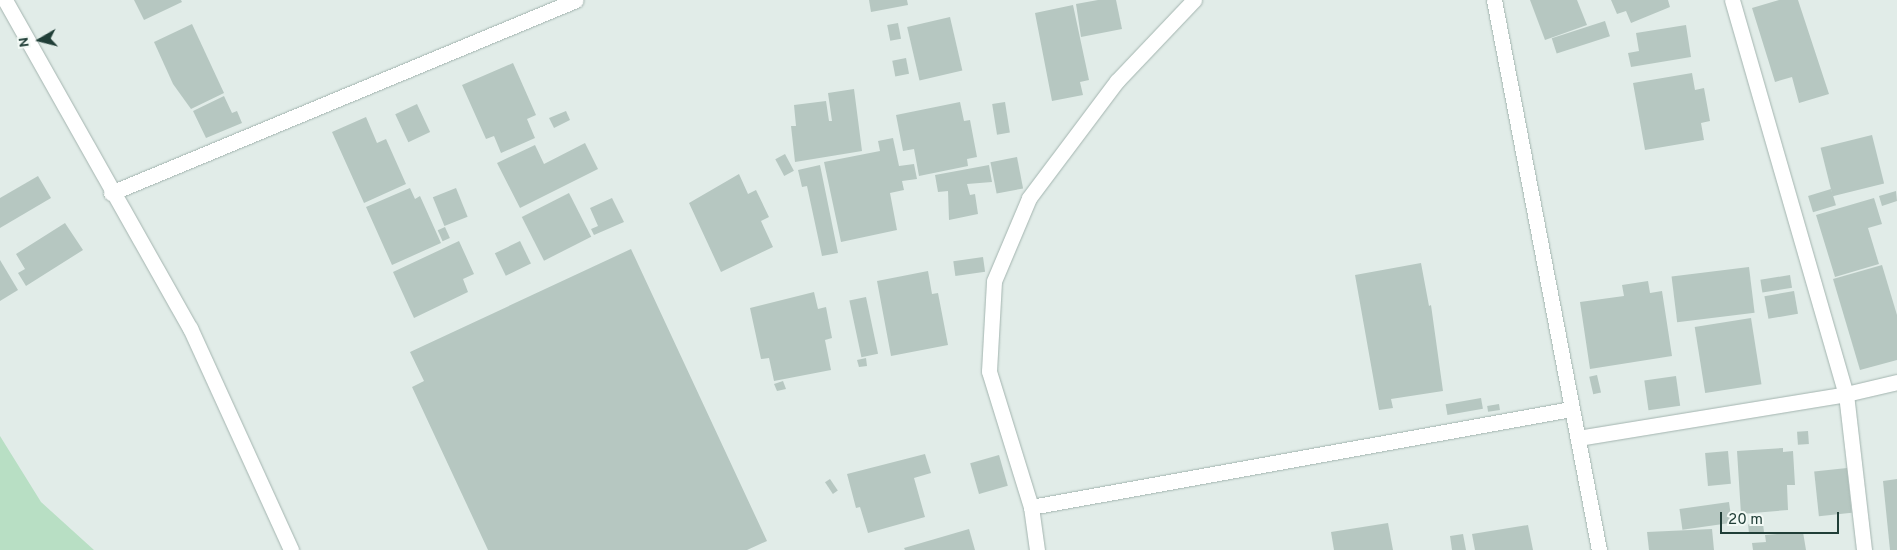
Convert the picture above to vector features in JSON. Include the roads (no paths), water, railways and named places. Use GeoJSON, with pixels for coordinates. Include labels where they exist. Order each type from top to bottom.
{"type":"FeatureCollection","features":[{"type":"Feature","properties":{"kind":"street"},"geometry":{"type":"LineString","coordinates":[[4,0],[111,192],[190,328],[291,550]]}},
{"type":"Feature","properties":{"kind":"street"},"geometry":{"type":"LineString","coordinates":[[111,192],[576,0]]}},
{"type":"Feature","properties":{"kind":"street"},"geometry":{"type":"LineString","coordinates":[[1037,550],[1031,507],[990,371],[994,281],[1030,198],[1116,81],[1194,0]]}},
{"type":"Feature","properties":{"kind":"street"},"geometry":{"type":"LineString","coordinates":[[1494,0],[1598,550]]}},
{"type":"Feature","properties":{"kind":"street"},"geometry":{"type":"LineString","coordinates":[[1732,0],[1846,394],[1864,550]]}},
{"type":"Feature","properties":{"kind":"street"},"geometry":{"type":"LineString","coordinates":[[1578,438],[1846,394],[1897,382]]}},
{"type":"Feature","properties":{"kind":"street"},"geometry":{"type":"LineString","coordinates":[[1031,507],[1571,409]]}}]}
